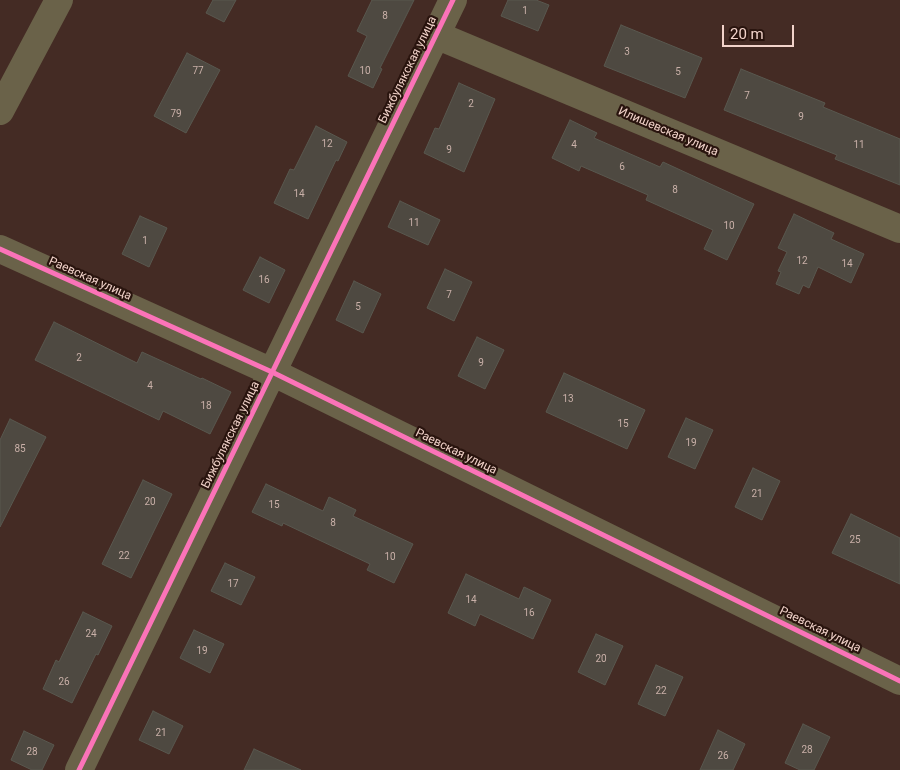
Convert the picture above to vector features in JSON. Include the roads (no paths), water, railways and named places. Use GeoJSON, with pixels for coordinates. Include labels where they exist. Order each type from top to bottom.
{"type":"FeatureCollection","features":[{"type":"Feature","properties":{"kind":"street"},"geometry":{"type":"LineString","coordinates":[[0,111],[59,0]]}},
{"type":"Feature","properties":{"kind":"street","name":"Бижбулякская улица"},"geometry":{"type":"LineString","coordinates":[[79,770],[453,0]]}},
{"type":"Feature","properties":{"kind":"street","name":"Илишевская улица"},"geometry":{"type":"LineString","coordinates":[[436,35],[900,229]]}},
{"type":"Feature","properties":{"kind":"street","name":"Раевская улица"},"geometry":{"type":"LineString","coordinates":[[0,249],[272,372],[900,681]]}}]}
